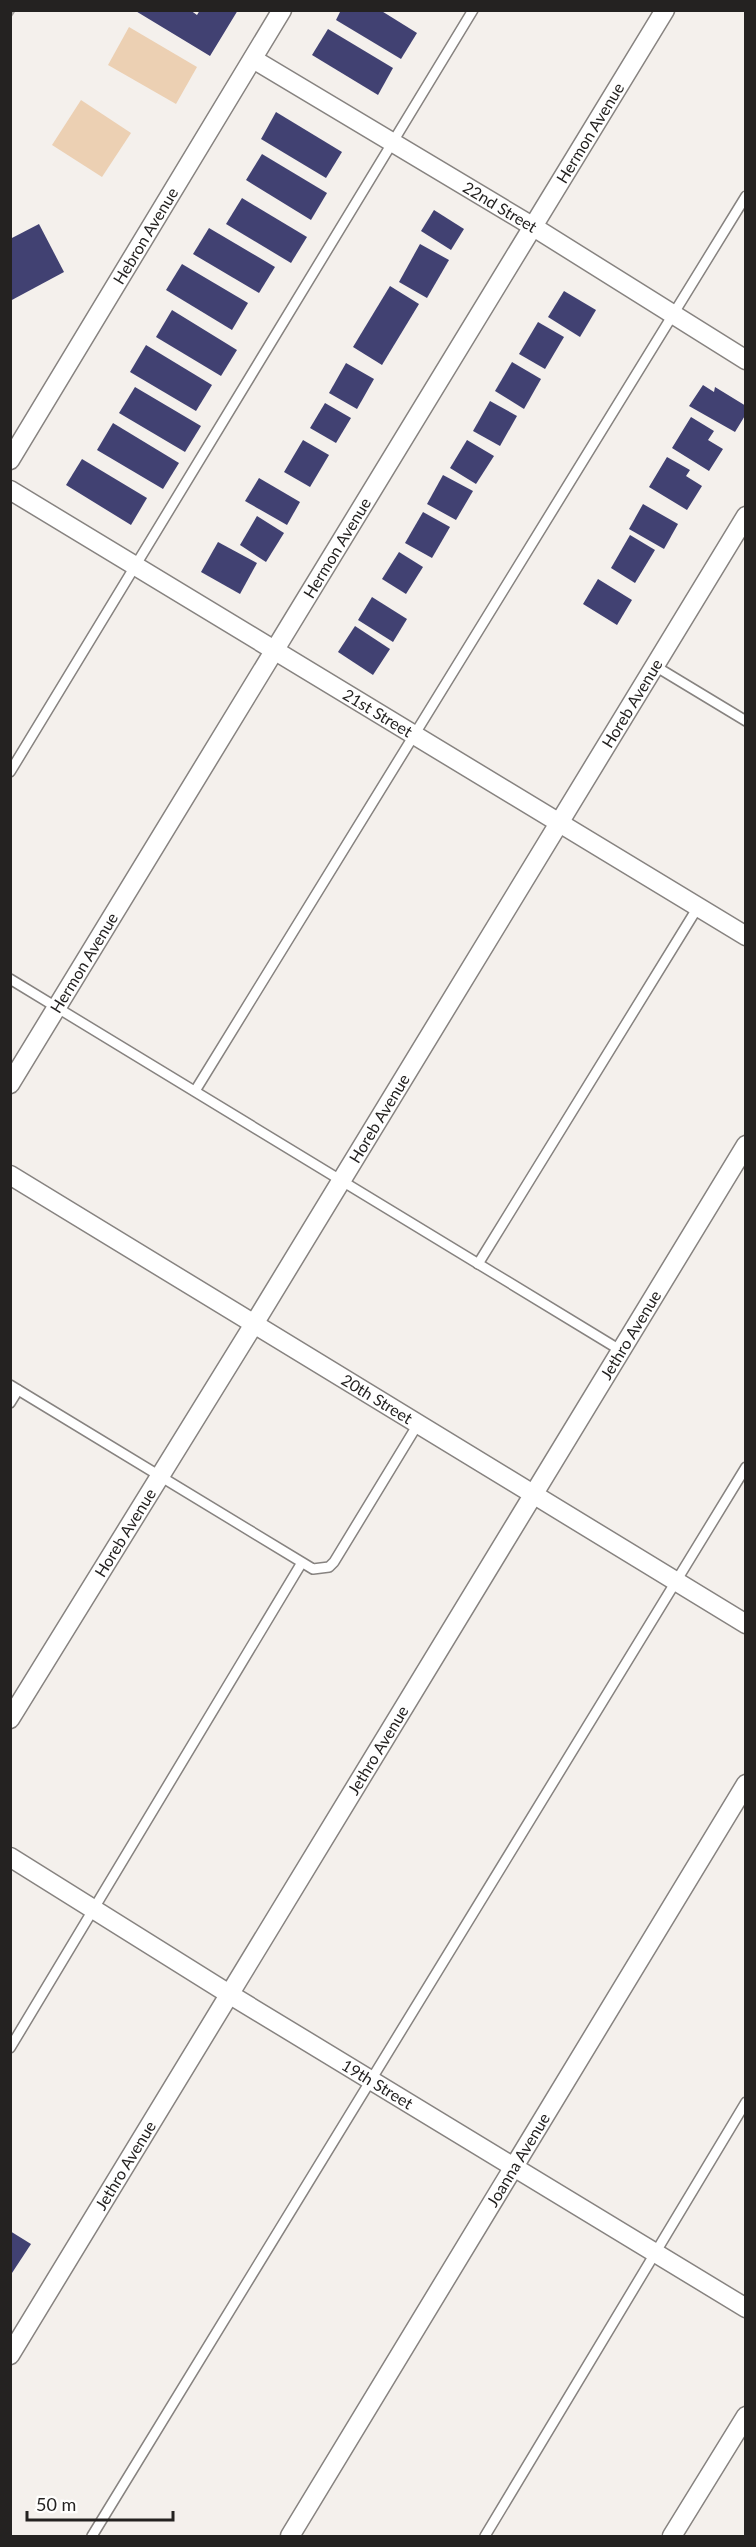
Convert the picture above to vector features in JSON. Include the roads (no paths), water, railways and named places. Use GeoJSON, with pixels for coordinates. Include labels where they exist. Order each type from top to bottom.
{"type":"FeatureCollection","features":[{"type":"Feature","properties":{"kind":"street","name":"Hebron Avenue"},"geometry":{"type":"LineString","coordinates":[[10,460],[282,10]]}},
{"type":"Feature","properties":{"kind":"street","name":"Hermon Avenue"},"geometry":{"type":"LineString","coordinates":[[10,1084],[665,10]]}},
{"type":"Feature","properties":{"kind":"street","name":"22nd Street"},"geometry":{"type":"LineString","coordinates":[[253,59],[532,226],[746,360]]}},
{"type":"Feature","properties":{"kind":"street","name":"21st Street"},"geometry":{"type":"LineString","coordinates":[[10,490],[746,936]]}},
{"type":"Feature","properties":{"kind":"street","name":"Horeb Avenue"},"geometry":{"type":"LineString","coordinates":[[10,1719],[254,1324],[746,516]]}},
{"type":"Feature","properties":{"kind":"street","name":"Jethro Avenue"},"geometry":{"type":"LineString","coordinates":[[10,2355],[746,1145]]}},
{"type":"Feature","properties":{"kind":"street","name":"20th Street"},"geometry":{"type":"LineString","coordinates":[[10,1175],[746,1624]]}},
{"type":"Feature","properties":{"kind":"street","name":"Joanna Avenue"},"geometry":{"type":"LineString","coordinates":[[290,2536],[746,1784]]}},
{"type":"Feature","properties":{"kind":"street","name":"19th Street"},"geometry":{"type":"LineString","coordinates":[[10,1857],[370,2080],[746,2308]]}},
{"type":"Feature","properties":{"kind":"street"},"geometry":{"type":"LineString","coordinates":[[672,2536],[746,2416]]}},
{"type":"Feature","properties":{"kind":"lane"},"geometry":{"type":"LineString","coordinates":[[10,772],[473,10]]}},
{"type":"Feature","properties":{"kind":"lane"},"geometry":{"type":"LineString","coordinates":[[195,1091],[746,196]]}},
{"type":"Feature","properties":{"kind":"lane"},"geometry":{"type":"LineString","coordinates":[[655,666],[746,721]]}},
{"type":"Feature","properties":{"kind":"lane"},"geometry":{"type":"LineString","coordinates":[[478,1264],[698,907]]}},
{"type":"Feature","properties":{"kind":"lane"},"geometry":{"type":"LineString","coordinates":[[10,980],[620,1350]]}},
{"type":"Feature","properties":{"kind":"lane"},"geometry":{"type":"LineString","coordinates":[[10,1403],[14,1388],[302,1564],[318,1569],[329,1567],[334,1562],[418,1424]]}},
{"type":"Feature","properties":{"kind":"lane"},"geometry":{"type":"LineString","coordinates":[[92,2536],[746,1467]]}},
{"type":"Feature","properties":{"kind":"lane"},"geometry":{"type":"LineString","coordinates":[[10,2048],[302,1564]]}},
{"type":"Feature","properties":{"kind":"lane"},"geometry":{"type":"LineString","coordinates":[[485,2536],[746,2102]]}}]}
